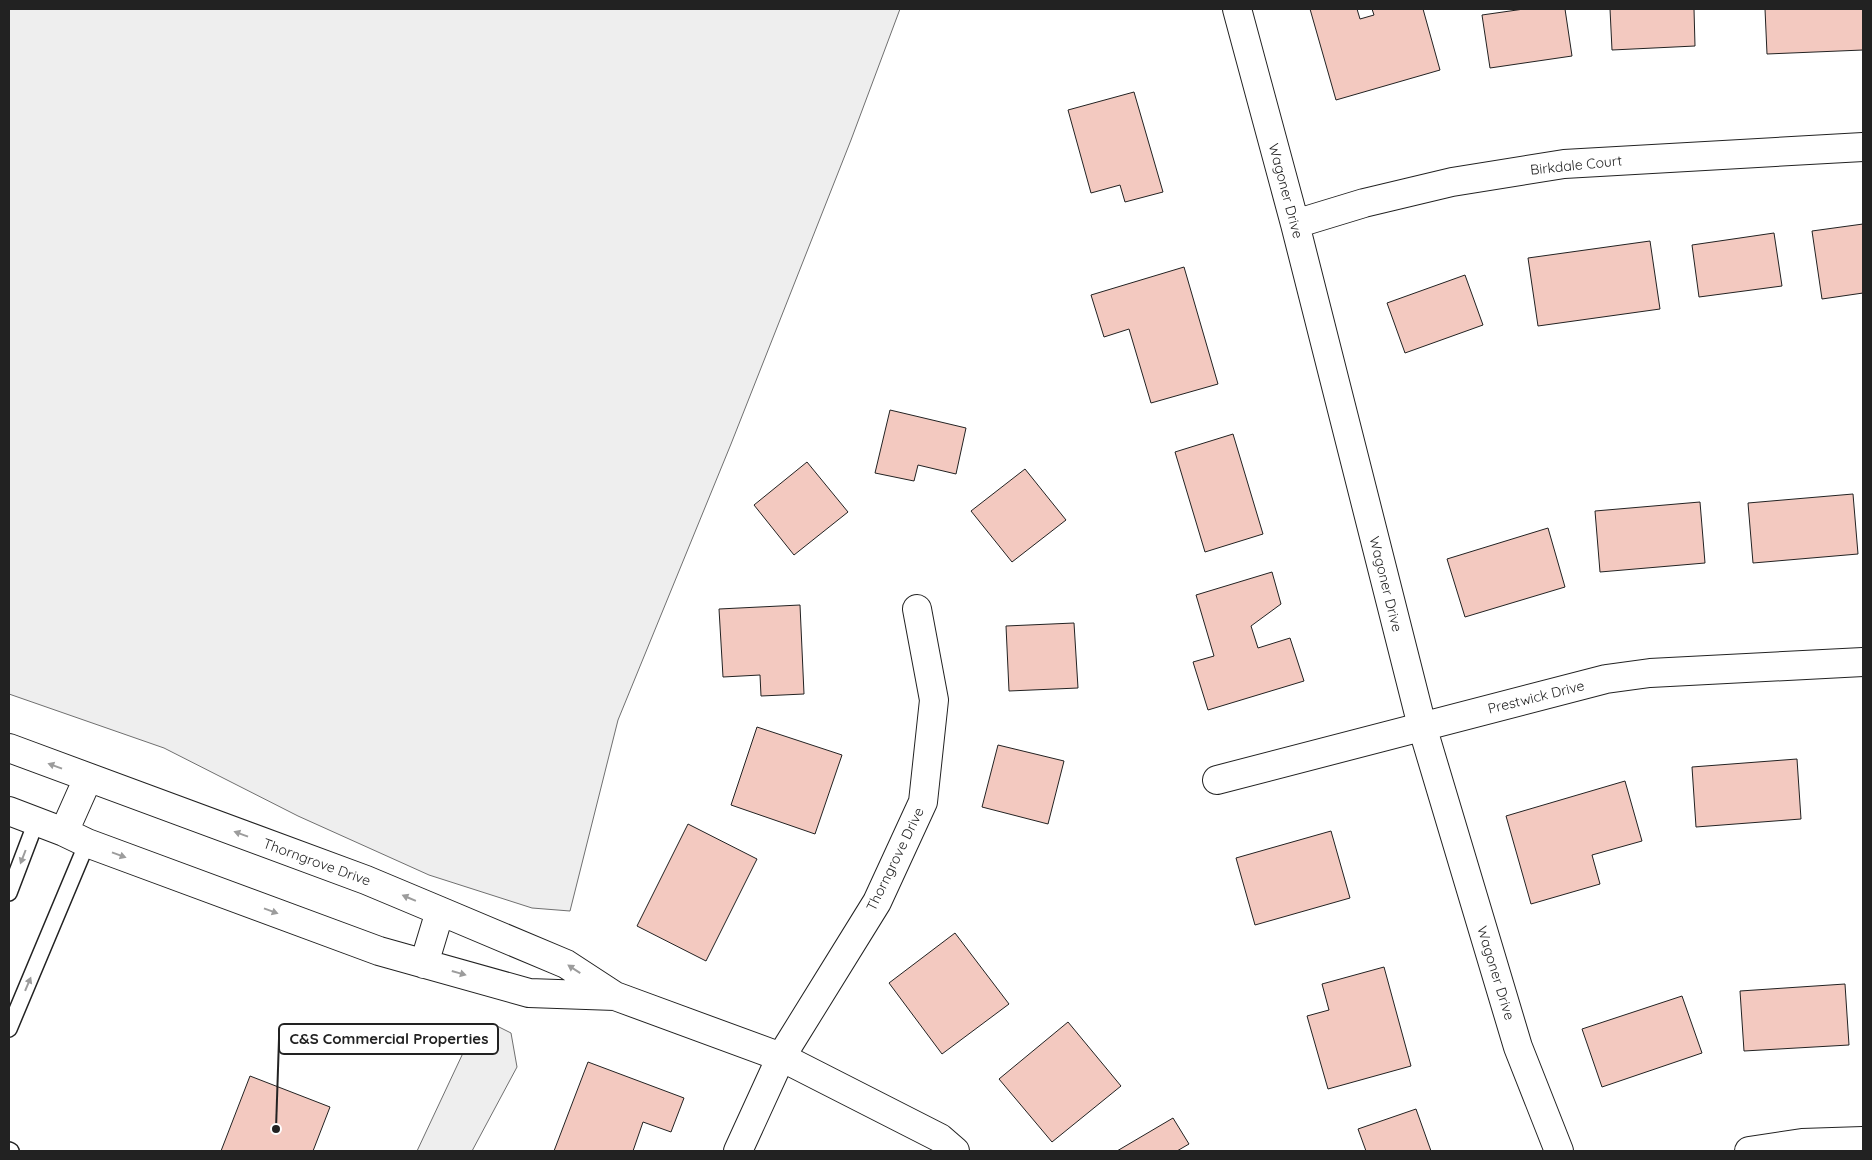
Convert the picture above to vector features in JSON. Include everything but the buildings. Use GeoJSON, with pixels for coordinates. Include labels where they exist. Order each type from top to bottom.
{"type":"FeatureCollection","features":[{"type":"Feature","properties":{"kind":"street","name":"Wagoner Drive"},"geometry":{"type":"LineString","coordinates":[[1237,9],[1295,224],[1422,726],[1518,1047],[1559,1151]]}},
{"type":"Feature","properties":{"kind":"street","name":"Birkdale Court"},"geometry":{"type":"LineString","coordinates":[[1295,224],[1364,203],[1452,182],[1564,164],[1863,147]]}},
{"type":"Feature","properties":{"kind":"street","name":"Thorngrove Drive"},"geometry":{"type":"LineString","coordinates":[[738,1151],[781,1057],[877,902],[923,802],[934,700],[917,609]]}},
{"type":"Feature","properties":{"kind":"street","name":"Prestwick Drive"},"geometry":{"type":"LineString","coordinates":[[1217,780],[1606,679],[1650,672],[1863,662]]}},
{"type":"Feature","properties":{"kind":"street","name":"Thorngrove Drive"},"geometry":{"type":"LineString","coordinates":[[9,748],[366,880],[566,964],[615,996],[781,1057],[940,1138],[955,1151]]}},
{"type":"Feature","properties":{"kind":"street"},"geometry":{"type":"LineString","coordinates":[[75,838],[88,778]]}},
{"type":"Feature","properties":{"kind":"street","name":"Thorngrove Drive"},"geometry":{"type":"LineString","coordinates":[[9,812],[379,951],[529,993],[615,996]]}},
{"type":"Feature","properties":{"kind":"street"},"geometry":{"type":"LineString","coordinates":[[424,964],[440,911]]}},
{"type":"Feature","properties":{"kind":"street"},"geometry":{"type":"LineString","coordinates":[[1749,1151],[1802,1143],[1863,1140]]}},
{"type":"Feature","properties":{"kind":"lane"},"geometry":{"type":"LineString","coordinates":[[9,893],[36,822]]}},
{"type":"Feature","properties":{"kind":"lane"},"geometry":{"type":"LineString","coordinates":[[9,1029],[75,838]]}},
{"type":"Feature","properties":{"kind":"shaded area"},"geometry":{"type":"Polygon","coordinates":[[[9,9],[900,9],[851,140],[731,444],[618,720],[570,911],[532,908],[429,875],[298,816],[164,748],[9,694],[9,9]]]}},
{"type":"Feature","properties":{"kind":"shaded area"},"geometry":{"type":"Polygon","coordinates":[[[493,1024],[511,1033],[517,1067],[472,1151],[417,1151],[471,1036],[493,1024]]]}},
{"type":"Feature","properties":{"kind":"place","name":"C&S Commercial Properties"},"geometry":{"type":"Point","coordinates":[276,1129]}}]}
